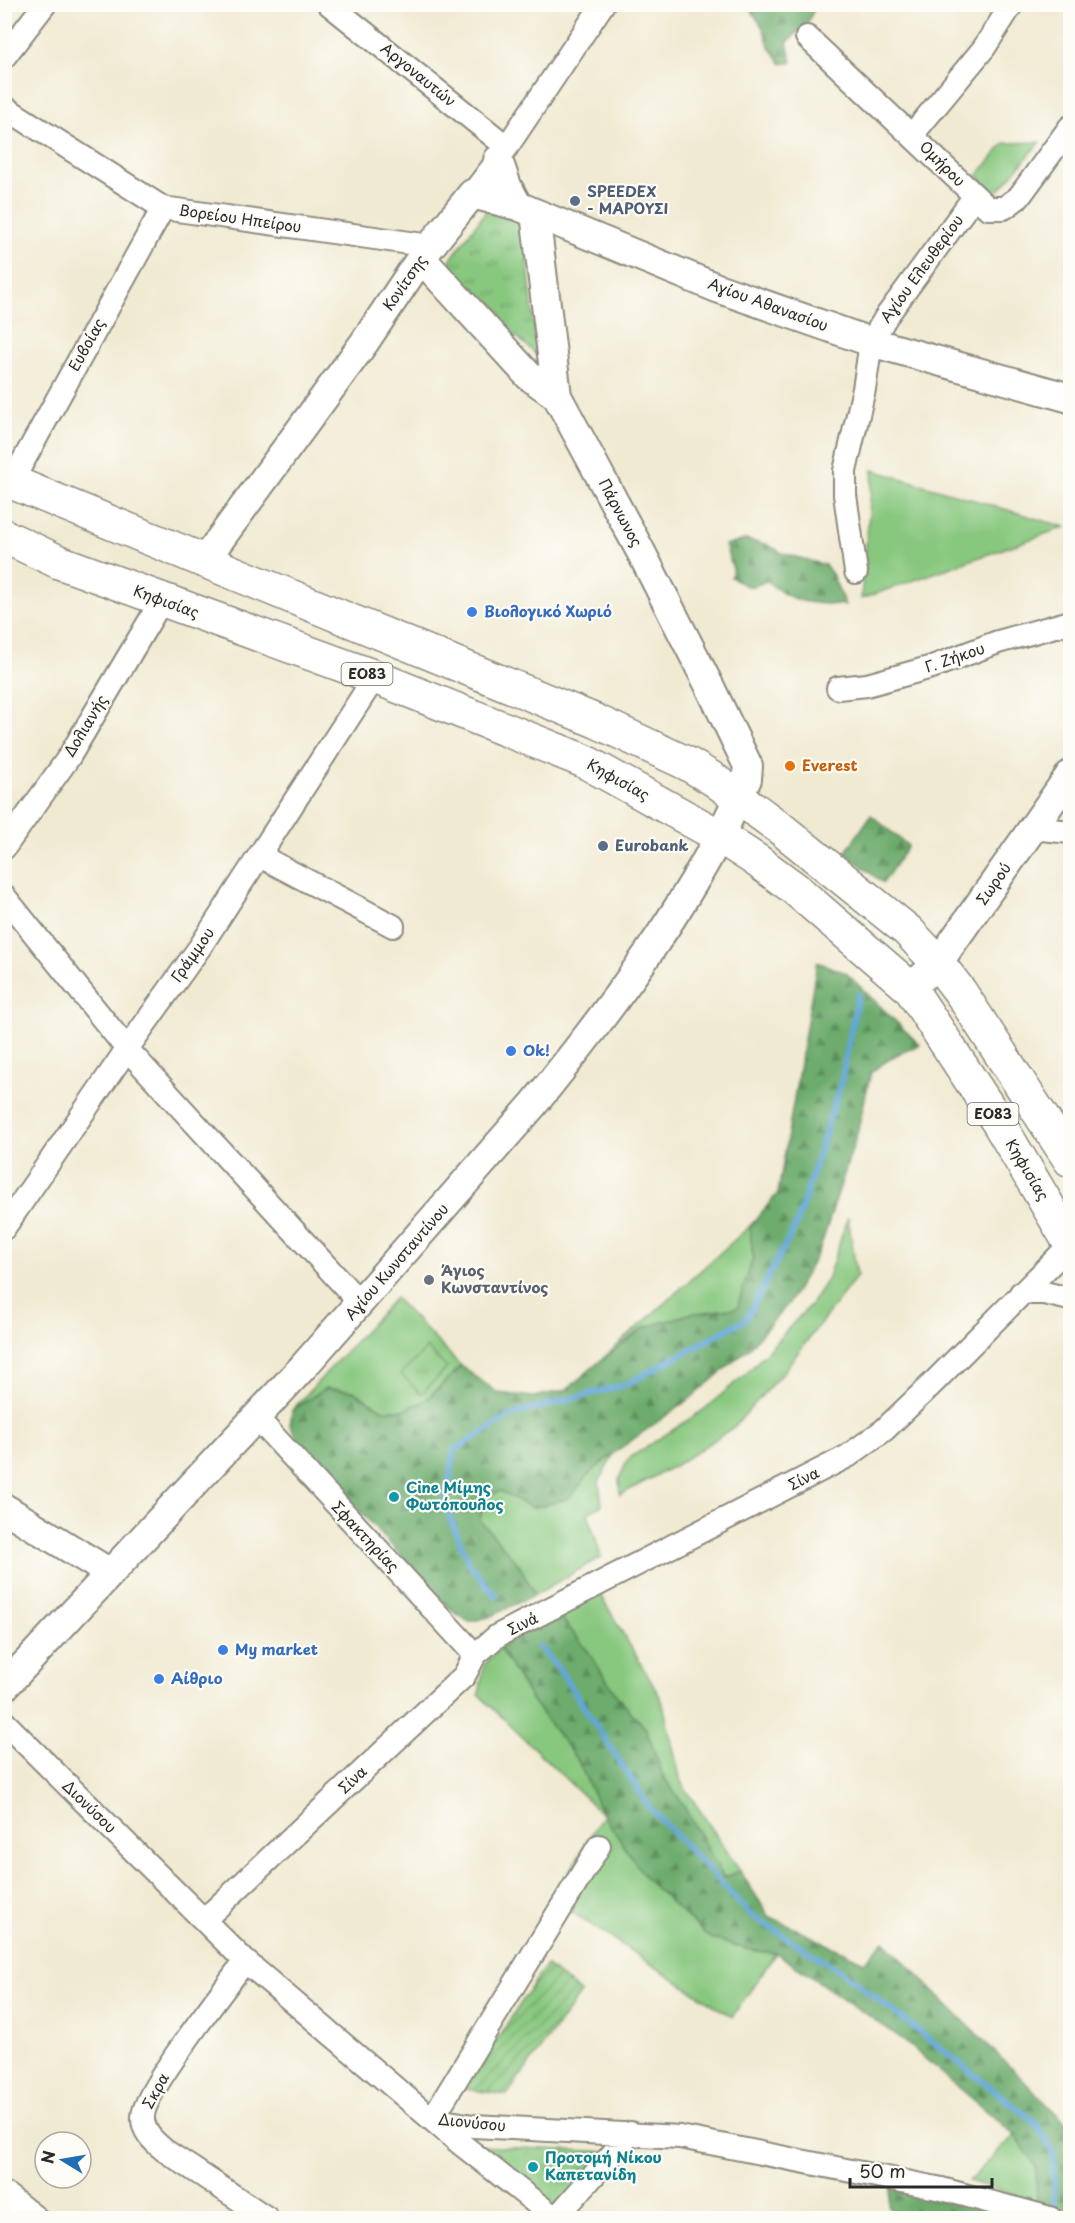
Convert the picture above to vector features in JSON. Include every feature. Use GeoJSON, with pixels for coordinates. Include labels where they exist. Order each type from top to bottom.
{"type":"FeatureCollection","features":[{"type":"Feature","properties":{"kind":"main road","name":"ΕΟ83"},"geometry":{"type":"LineString","coordinates":[[8,481],[596,721],[688,764],[739,797],[908,931],[938,963],[961,993],[1071,1160]]}},
{"type":"Feature","properties":{"kind":"main road","name":"Κηφισίας"},"geometry":{"type":"LineString","coordinates":[[4,536],[59,562],[375,676],[585,761],[719,836],[794,888],[910,988],[998,1122],[1071,1244]]}},
{"type":"Feature","properties":{"kind":"street"},"geometry":{"type":"LineString","coordinates":[[4,57],[45,4]]}},
{"type":"Feature","properties":{"kind":"street","name":"Αργοναυτών"},"geometry":{"type":"LineString","coordinates":[[329,4],[502,154]]}},
{"type":"Feature","properties":{"kind":"street","name":"Κονίτσης"},"geometry":{"type":"LineString","coordinates":[[204,561],[364,344],[426,252],[502,154],[603,4]]}},
{"type":"Feature","properties":{"kind":"street"},"geometry":{"type":"LineString","coordinates":[[912,135],[984,48],[1012,4]]}},
{"type":"Feature","properties":{"kind":"street","name":"Ομήρου"},"geometry":{"type":"LineString","coordinates":[[807,37],[988,208],[997,209],[1010,205],[1019,197],[1071,127]]}},
{"type":"Feature","properties":{"kind":"street","name":"Βορείου Ηπείρου"},"geometry":{"type":"LineString","coordinates":[[4,107],[163,208],[426,252]]}},
{"type":"Feature","properties":{"kind":"street","name":"Πάρνωνος"},"geometry":{"type":"LineString","coordinates":[[502,154],[507,186],[527,210],[557,396],[641,552],[748,766],[748,773],[739,797]]}},
{"type":"Feature","properties":{"kind":"street","name":"Αγίου Αθανασίου"},"geometry":{"type":"LineString","coordinates":[[472,194],[527,210],[717,288],[871,342],[1071,398]]}},
{"type":"Feature","properties":{"kind":"street","name":"Αγίου Ελευθερίου"},"geometry":{"type":"LineString","coordinates":[[871,342],[886,317],[974,197]]}},
{"type":"Feature","properties":{"kind":"street","name":"Ευβοίας"},"geometry":{"type":"LineString","coordinates":[[8,481],[163,208]]}},
{"type":"Feature","properties":{"kind":"street"},"geometry":{"type":"LineString","coordinates":[[426,252],[529,376],[557,396]]}},
{"type":"Feature","properties":{"kind":"street"},"geometry":{"type":"LineString","coordinates":[[856,572],[845,471],[864,389],[871,342]]}},
{"type":"Feature","properties":{"kind":"street","name":"Δολιανής"},"geometry":{"type":"LineString","coordinates":[[4,848],[69,757],[162,600]]}},
{"type":"Feature","properties":{"kind":"street","name":"Γ. Ζήκου"},"geometry":{"type":"LineString","coordinates":[[838,688],[867,685],[932,667],[998,642],[1071,622]]}},
{"type":"Feature","properties":{"kind":"street","name":"Γράμμου"},"geometry":{"type":"LineString","coordinates":[[4,1228],[126,1049],[200,947],[375,676]]}},
{"type":"Feature","properties":{"kind":"street","name":"Σωρού"},"geometry":{"type":"LineString","coordinates":[[910,988],[938,963],[1071,775]]}},
{"type":"Feature","properties":{"kind":"street","name":"Αγίου Κωνσταντίνου"},"geometry":{"type":"LineString","coordinates":[[4,1687],[361,1304],[567,1064],[649,951],[696,879],[739,797]]}},
{"type":"Feature","properties":{"kind":"street"},"geometry":{"type":"LineString","coordinates":[[1032,828],[1071,832]]}},
{"type":"Feature","properties":{"kind":"street"},"geometry":{"type":"LineString","coordinates":[[260,856],[393,926]]}},
{"type":"Feature","properties":{"kind":"street"},"geometry":{"type":"LineString","coordinates":[[4,896],[126,1049],[361,1304]]}},
{"type":"Feature","properties":{"kind":"street"},"geometry":{"type":"LineString","coordinates":[[1021,1293],[1071,1244]]}},
{"type":"Feature","properties":{"kind":"street"},"geometry":{"type":"LineString","coordinates":[[1021,1293],[1044,1293],[1071,1299]]}},
{"type":"Feature","properties":{"kind":"street","name":"Σίνα"},"geometry":{"type":"LineString","coordinates":[[549,1611],[848,1456],[884,1430],[1021,1293]]}},
{"type":"Feature","properties":{"kind":"street","name":"Σφακτηρίας"},"geometry":{"type":"LineString","coordinates":[[257,1418],[475,1655]]}},
{"type":"Feature","properties":{"kind":"street"},"geometry":{"type":"LineString","coordinates":[[4,1509],[110,1574]]}},
{"type":"Feature","properties":{"kind":"street","name":"Σινά"},"geometry":{"type":"LineString","coordinates":[[497,1636],[549,1611]]}},
{"type":"Feature","properties":{"kind":"street","name":"Σίνα"},"geometry":{"type":"LineString","coordinates":[[204,1920],[464,1676],[475,1655],[497,1636]]}},
{"type":"Feature","properties":{"kind":"street","name":"Διονύσου"},"geometry":{"type":"LineString","coordinates":[[4,1722],[245,1960],[432,2119],[473,2126],[680,2137],[942,2188],[1050,2218]]}},
{"type":"Feature","properties":{"kind":"street"},"geometry":{"type":"LineString","coordinates":[[599,1846],[432,2119],[555,2218],[631,2133]]}},
{"type":"Feature","properties":{"kind":"street","name":"Σκρα"},"geometry":{"type":"LineString","coordinates":[[245,1960],[149,2098],[143,2112],[143,2122],[153,2141],[164,2150],[267,2218]]}},
{"type":"Feature","properties":{"kind":"street"},"geometry":{"type":"LineString","coordinates":[[4,2193],[36,2218]]}},
{"type":"Feature","properties":{"kind":"green space"},"geometry":{"type":"Polygon","coordinates":[[[748,5],[816,5],[808,22],[787,43],[792,62],[782,64],[769,46],[763,28],[748,5]]]}},
{"type":"Feature","properties":{"kind":"green space"},"geometry":{"type":"Polygon","coordinates":[[[1040,142],[996,194],[977,176],[1006,143],[1040,142]]]}},
{"type":"Feature","properties":{"kind":"green space"},"geometry":{"type":"Polygon","coordinates":[[[488,208],[524,221],[537,355],[443,270],[488,208]]]}},
{"type":"Feature","properties":{"kind":"green space"},"geometry":{"type":"Polygon","coordinates":[[[873,470],[1065,527],[861,599],[873,470]]]}},
{"type":"Feature","properties":{"kind":"green space"},"geometry":{"type":"Polygon","coordinates":[[[745,540],[766,544],[782,553],[825,565],[832,574],[845,605],[812,603],[794,599],[767,581],[745,586],[737,581],[731,577],[733,569],[725,545],[745,540]]]}},
{"type":"Feature","properties":{"kind":"green space"},"geometry":{"type":"Polygon","coordinates":[[[871,815],[908,846],[883,883],[845,853],[871,815]]]}},
{"type":"Feature","properties":{"kind":"green space"},"geometry":{"type":"Polygon","coordinates":[[[817,962],[846,973],[920,1045],[896,1055],[871,1072],[857,1134],[820,1249],[789,1303],[748,1349],[691,1398],[614,1453],[589,1474],[569,1498],[532,1508],[501,1491],[484,1497],[480,1520],[519,1565],[535,1595],[489,1617],[469,1622],[451,1610],[301,1447],[290,1425],[292,1410],[326,1388],[353,1391],[383,1410],[403,1410],[426,1400],[461,1366],[498,1393],[534,1397],[566,1390],[644,1328],[689,1314],[737,1308],[753,1258],[750,1226],[778,1193],[817,962]]]}},
{"type":"Feature","properties":{"kind":"green space"},"geometry":{"type":"Polygon","coordinates":[[[848,1217],[857,1276],[783,1372],[734,1427],[681,1462],[620,1495],[619,1479],[628,1459],[702,1411],[748,1372],[811,1304],[827,1280],[848,1217]]]}},
{"type":"Feature","properties":{"kind":"green space"},"geometry":{"type":"Polygon","coordinates":[[[750,1226],[753,1258],[738,1309],[689,1314],[644,1328],[600,1361],[750,1226]]]}},
{"type":"Feature","properties":{"kind":"green space"},"geometry":{"type":"Polygon","coordinates":[[[395,1298],[461,1366],[426,1400],[403,1410],[383,1410],[353,1391],[326,1388],[292,1410],[395,1298]]]}},
{"type":"Feature","properties":{"kind":"green space"},"geometry":{"type":"Polygon","coordinates":[[[427,1348],[447,1368],[421,1394],[401,1374],[427,1348]]]}},
{"type":"Feature","properties":{"kind":"green space"},"geometry":{"type":"Polygon","coordinates":[[[614,1453],[599,1482],[602,1505],[588,1513],[601,1557],[535,1595],[519,1565],[480,1520],[484,1497],[501,1491],[532,1508],[569,1498],[589,1474],[614,1453]]]}},
{"type":"Feature","properties":{"kind":"green space"},"geometry":{"type":"Polygon","coordinates":[[[597,1589],[662,1700],[681,1782],[740,1871],[724,1878],[682,1803],[663,1776],[646,1729],[616,1695],[590,1654],[559,1615],[597,1589]]]}},
{"type":"Feature","properties":{"kind":"green space"},"geometry":{"type":"Polygon","coordinates":[[[559,1615],[590,1654],[616,1695],[646,1729],[663,1776],[682,1803],[724,1878],[740,1871],[769,1916],[864,1962],[884,1941],[1070,2127],[1070,2211],[1037,2202],[1036,2167],[1015,2135],[898,2036],[776,1953],[749,1950],[708,1937],[646,1879],[603,1815],[578,1761],[533,1702],[499,1647],[559,1615]]]}},
{"type":"Feature","properties":{"kind":"green space"},"geometry":{"type":"Polygon","coordinates":[[[499,1647],[533,1702],[578,1761],[603,1815],[479,1695],[484,1665],[499,1647]]]}},
{"type":"Feature","properties":{"kind":"green space"},"geometry":{"type":"Polygon","coordinates":[[[603,1815],[749,1950],[776,1953],[732,2017],[553,1900],[603,1815]]]}},
{"type":"Feature","properties":{"kind":"green space"},"geometry":{"type":"Polygon","coordinates":[[[546,1965],[581,1993],[507,2095],[464,2089],[546,1965]]]}},
{"type":"Feature","properties":{"kind":"green space"},"geometry":{"type":"Polygon","coordinates":[[[1015,2135],[1036,2167],[1037,2202],[969,2181],[1015,2135]]]}},
{"type":"Feature","properties":{"kind":"green space"},"geometry":{"type":"Polygon","coordinates":[[[483,2146],[607,2152],[557,2210],[483,2146]]]}},
{"type":"Feature","properties":{"kind":"green space"},"geometry":{"type":"Polygon","coordinates":[[[891,2189],[980,2208],[1003,2217],[898,2218],[888,2206],[891,2189]]]}},
{"type":"Feature","properties":{"kind":"waterway"},"geometry":{"type":"LineString","coordinates":[[496,1596],[470,1565],[445,1506],[454,1450],[514,1414],[627,1384],[746,1319],[797,1223],[841,1082],[858,995]]}},
{"type":"Feature","properties":{"kind":"waterway"},"geometry":{"type":"LineString","coordinates":[[539,1646],[561,1672],[650,1808],[751,1915],[848,1976],[1036,2123],[1053,2153],[1054,2207]]}},
{"type":"Feature","properties":{"kind":"place","name":"SPEEDEX - ΜΑΡΟΥΣΙ"},"geometry":{"type":"Point","coordinates":[575,201]}},
{"type":"Feature","properties":{"kind":"place","name":"Βιολογικό Χωριό"},"geometry":{"type":"Point","coordinates":[472,612]}},
{"type":"Feature","properties":{"kind":"place","name":"Everest"},"geometry":{"type":"Point","coordinates":[790,766]}},
{"type":"Feature","properties":{"kind":"place","name":"Eurobank"},"geometry":{"type":"Point","coordinates":[603,846]}},
{"type":"Feature","properties":{"kind":"place","name":"Ok!"},"geometry":{"type":"Point","coordinates":[511,1051]}},
{"type":"Feature","properties":{"kind":"place","name":"Άγιος Κωνσταντίνος"},"geometry":{"type":"Point","coordinates":[429,1280]}},
{"type":"Feature","properties":{"kind":"place","name":"Cine Μίμης Φωτόπουλος"},"geometry":{"type":"Point","coordinates":[394,1497]}},
{"type":"Feature","properties":{"kind":"place","name":"My market"},"geometry":{"type":"Point","coordinates":[223,1650]}},
{"type":"Feature","properties":{"kind":"place","name":"Αίθριο"},"geometry":{"type":"Point","coordinates":[159,1679]}},
{"type":"Feature","properties":{"kind":"place","name":"Προτομή Νίκου Καπετανίδη"},"geometry":{"type":"Point","coordinates":[533,2167]}}]}
